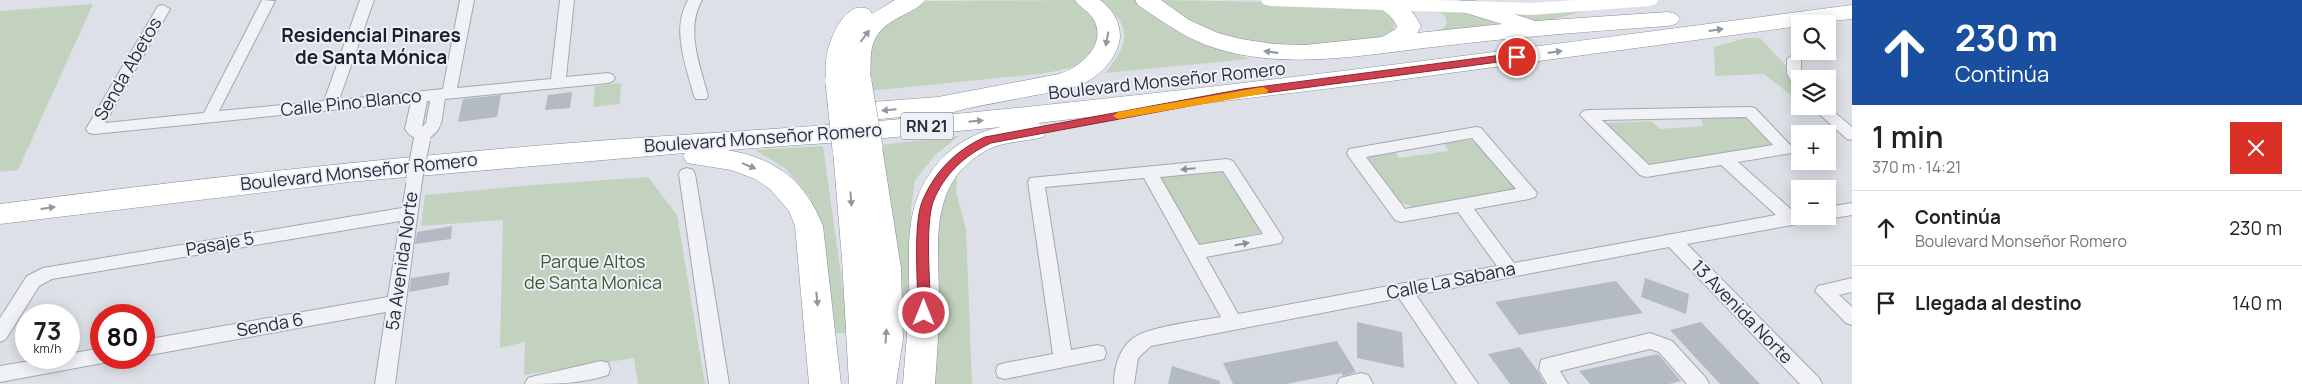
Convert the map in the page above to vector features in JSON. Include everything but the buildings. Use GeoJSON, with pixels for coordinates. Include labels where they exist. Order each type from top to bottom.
{"type":"FeatureCollection","features":[{"type":"Feature","properties":{"kind":"highway"},"geometry":{"type":"LineString","coordinates":[[880,384],[887,339],[886,268],[858,149],[849,82],[836,59],[841,40],[860,15],[881,0]]}},
{"type":"Feature","properties":{"kind":"highway"},"geometry":{"type":"LineString","coordinates":[[849,82],[856,63],[860,43],[880,18],[914,0]]}},
{"type":"Feature","properties":{"kind":"highway"},"geometry":{"type":"LineString","coordinates":[[939,105],[1062,82],[1080,75],[1097,62],[1104,53],[1109,32],[1103,16],[1086,0]]}},
{"type":"Feature","properties":{"kind":"highway"},"geometry":{"type":"LineString","coordinates":[[1146,0],[1193,31],[1243,48],[1276,52],[1305,53],[1391,42],[1533,18]]}},
{"type":"Feature","properties":{"kind":"highway","name":"Boulevard Monseñor Romero"},"geometry":{"type":"LineString","coordinates":[[0,196],[323,158],[1162,84],[1824,0]]}},
{"type":"Feature","properties":{"kind":"highway"},"geometry":{"type":"LineString","coordinates":[[1388,4],[1401,11],[1409,26],[1405,34],[1391,42]]}},
{"type":"Feature","properties":{"kind":"highway"},"geometry":{"type":"LineString","coordinates":[[1467,6],[1533,18],[1668,19]]}},
{"type":"Feature","properties":{"kind":"highway","name":"Boulevard Monseñor Romero"},"geometry":{"type":"LineString","coordinates":[[0,214],[319,175],[562,153],[910,127],[1243,93],[1852,12]]}},
{"type":"Feature","properties":{"kind":"highway"},"geometry":{"type":"LineString","coordinates":[[919,384],[924,313],[924,224],[927,202],[943,173],[957,159],[972,147],[989,139],[1243,93]]}},
{"type":"Feature","properties":{"kind":"highway"},"geometry":{"type":"LineString","coordinates":[[858,149],[857,259],[865,384]]}},
{"type":"Feature","properties":{"kind":"highway"},"geometry":{"type":"LineString","coordinates":[[562,153],[701,156],[731,160],[754,167],[791,191],[804,211],[809,226],[825,384]]}},
{"type":"Feature","properties":{"kind":"street"},"geometry":{"type":"LineString","coordinates":[[209,117],[268,0]]}},
{"type":"Feature","properties":{"kind":"street"},"geometry":{"type":"LineString","coordinates":[[330,105],[367,0]]}},
{"type":"Feature","properties":{"kind":"street","name":"5a Avenida Norte"},"geometry":{"type":"LineString","coordinates":[[385,384],[409,213],[422,137],[430,131],[443,94],[467,0]]}},
{"type":"Feature","properties":{"kind":"street"},"geometry":{"type":"LineString","coordinates":[[558,83],[567,0]]}},
{"type":"Feature","properties":{"kind":"street"},"geometry":{"type":"LineString","coordinates":[[695,0],[690,8],[686,24],[700,96]]}},
{"type":"Feature","properties":{"kind":"street"},"geometry":{"type":"LineString","coordinates":[[1270,0],[1467,6]]}},
{"type":"Feature","properties":{"kind":"street"},"geometry":{"type":"LineString","coordinates":[[1533,18],[1563,0]]}},
{"type":"Feature","properties":{"kind":"street"},"geometry":{"type":"LineString","coordinates":[[1533,18],[1649,0]]}},
{"type":"Feature","properties":{"kind":"street","name":"Senda Abetos"},"geometry":{"type":"LineString","coordinates":[[94,129],[163,9]]}},
{"type":"Feature","properties":{"kind":"street","name":"Calle Pino Blanco"},"geometry":{"type":"LineString","coordinates":[[94,129],[608,78]]}},
{"type":"Feature","properties":{"kind":"street","name":"5a Avenida Norte"},"geometry":{"type":"LineString","coordinates":[[420,97],[413,129],[422,137]]}},
{"type":"Feature","properties":{"kind":"street"},"geometry":{"type":"LineString","coordinates":[[1726,159],[1786,150],[1750,112],[1588,115],[1646,171],[1726,159],[1791,211]]}},
{"type":"Feature","properties":{"kind":"street"},"geometry":{"type":"LineString","coordinates":[[1829,115],[1852,135]]}},
{"type":"Feature","properties":{"kind":"street"},"geometry":{"type":"LineString","coordinates":[[1476,132],[1528,193],[1462,205],[1401,216],[1355,153],[1476,132]]}},
{"type":"Feature","properties":{"kind":"street"},"geometry":{"type":"LineString","coordinates":[[1063,359],[1036,182],[1227,165],[1274,238],[1194,252]]}},
{"type":"Feature","properties":{"kind":"street"},"geometry":{"type":"LineString","coordinates":[[1149,172],[1233,321]]}},
{"type":"Feature","properties":{"kind":"street"},"geometry":{"type":"LineString","coordinates":[[687,174],[719,384]]}},
{"type":"Feature","properties":{"kind":"street"},"geometry":{"type":"LineString","coordinates":[[1462,205],[1510,270]]}},
{"type":"Feature","properties":{"kind":"street"},"geometry":{"type":"LineString","coordinates":[[1836,212],[1852,210]]}},
{"type":"Feature","properties":{"kind":"street","name":"Pasaje 5"},"geometry":{"type":"LineString","coordinates":[[0,334],[33,281],[49,273],[409,213]]}},
{"type":"Feature","properties":{"kind":"street","name":"Calle La Sabana"},"geometry":{"type":"LineString","coordinates":[[1124,384],[1129,356],[1141,342],[1162,335],[1791,220]]}},
{"type":"Feature","properties":{"kind":"street","name":"13 Avenida Norte"},"geometry":{"type":"LineString","coordinates":[[1673,240],[1812,384]]}},
{"type":"Feature","properties":{"kind":"street"},"geometry":{"type":"LineString","coordinates":[[1852,285],[1824,291],[1852,318]]}},
{"type":"Feature","properties":{"kind":"street"},"geometry":{"type":"LineString","coordinates":[[1403,290],[1468,384]]}},
{"type":"Feature","properties":{"kind":"street","name":"Senda 6"},"geometry":{"type":"LineString","coordinates":[[155,346],[396,303]]}},
{"type":"Feature","properties":{"kind":"street"},"geometry":{"type":"LineString","coordinates":[[1558,384],[1546,368],[1548,366],[1650,342],[1665,346],[1699,384]]}},
{"type":"Feature","properties":{"kind":"street"},"geometry":{"type":"LineString","coordinates":[[1005,371],[1097,353]]}},
{"type":"Feature","properties":{"kind":"street"},"geometry":{"type":"LineString","coordinates":[[0,374],[90,358]]}},
{"type":"Feature","properties":{"kind":"street"},"geometry":{"type":"LineString","coordinates":[[535,384],[601,369]]}},
{"type":"Feature","properties":{"kind":"street"},"geometry":{"type":"LineString","coordinates":[[1347,384],[1361,381],[1363,384]]}},
{"type":"Feature","properties":{"kind":"green space"},"geometry":{"type":"Polygon","coordinates":[[[1075,0],[1090,13],[1098,26],[1094,48],[1084,61],[1077,65],[1039,74],[869,91],[866,70],[872,42],[878,33],[900,13],[927,1],[1075,0]]]}},
{"type":"Feature","properties":{"kind":"green space"},"geometry":{"type":"Polygon","coordinates":[[[1099,0],[1139,0],[1190,36],[1249,59],[1105,73],[1119,52],[1124,35],[1118,18],[1099,0]]]}},
{"type":"Feature","properties":{"kind":"green space"},"geometry":{"type":"Polygon","coordinates":[[[1157,0],[1379,4],[1396,20],[1393,32],[1388,36],[1373,41],[1289,48],[1209,33],[1157,0]]]}},
{"type":"Feature","properties":{"kind":"green space"},"geometry":{"type":"Polygon","coordinates":[[[93,4],[18,170],[0,172],[0,11],[93,4]]]}},
{"type":"Feature","properties":{"kind":"green space"},"geometry":{"type":"Polygon","coordinates":[[[1602,6],[1534,25],[1495,10],[1602,6]]]}},
{"type":"Feature","properties":{"kind":"green space"},"geometry":{"type":"Polygon","coordinates":[[[1467,7],[1529,27],[1429,34],[1444,28],[1447,22],[1445,16],[1436,10],[1467,7]]]}},
{"type":"Feature","properties":{"kind":"green space"},"geometry":{"type":"Polygon","coordinates":[[[1746,38],[1760,38],[1791,71],[1791,95],[1764,74],[1715,76],[1714,47],[1746,38]]]}},
{"type":"Feature","properties":{"kind":"green space"},"geometry":{"type":"Polygon","coordinates":[[[621,83],[620,104],[593,107],[595,86],[621,83]]]}},
{"type":"Feature","properties":{"kind":"green space"},"geometry":{"type":"Polygon","coordinates":[[[1742,117],[1759,127],[1771,145],[1649,164],[1619,141],[1607,123],[1651,121],[1660,129],[1703,126],[1701,119],[1742,117]]]}},
{"type":"Feature","properties":{"kind":"green space"},"geometry":{"type":"Polygon","coordinates":[[[959,136],[936,154],[915,180],[911,208],[907,338],[880,145],[959,136]]]}},
{"type":"Feature","properties":{"kind":"green space"},"geometry":{"type":"Polygon","coordinates":[[[1471,140],[1496,162],[1508,177],[1515,190],[1419,209],[1400,202],[1366,162],[1368,154],[1394,150],[1399,158],[1448,151],[1444,143],[1471,140]]]}},
{"type":"Feature","properties":{"kind":"green space"},"geometry":{"type":"Polygon","coordinates":[[[823,146],[849,333],[834,333],[819,217],[809,196],[785,168],[755,150],[823,146]]]}},
{"type":"Feature","properties":{"kind":"green space"},"geometry":{"type":"Polygon","coordinates":[[[1222,172],[1263,232],[1195,246],[1158,177],[1222,172]]]}},
{"type":"Feature","properties":{"kind":"green space"},"geometry":{"type":"Polygon","coordinates":[[[957,174],[956,192],[966,229],[972,384],[931,384],[939,200],[957,174]]]}},
{"type":"Feature","properties":{"kind":"green space","name":"Parque Altos de Santa Monica"},"geometry":{"type":"Polygon","coordinates":[[[648,177],[677,215],[705,384],[638,384],[634,358],[524,375],[525,342],[500,348],[503,220],[421,226],[425,195],[648,177]]]}},
{"type":"Feature","properties":{"kind":"slow traffic"},"geometry":{"type":"LineString","coordinates":[[1118,116],[1263,90]]}},
{"type":"Feature","properties":{"kind":"district","name":"Residencial Pinares de Santa Mónica"},"geometry":{"type":"Point","coordinates":[371,46]}},
{"type":"Feature","properties":{"kind":"route"},"geometry":{"type":"LineString","coordinates":[[924,313],[924,224],[927,202],[933,188],[943,173],[972,147],[989,139],[1243,93],[1517,57]]}}]}
